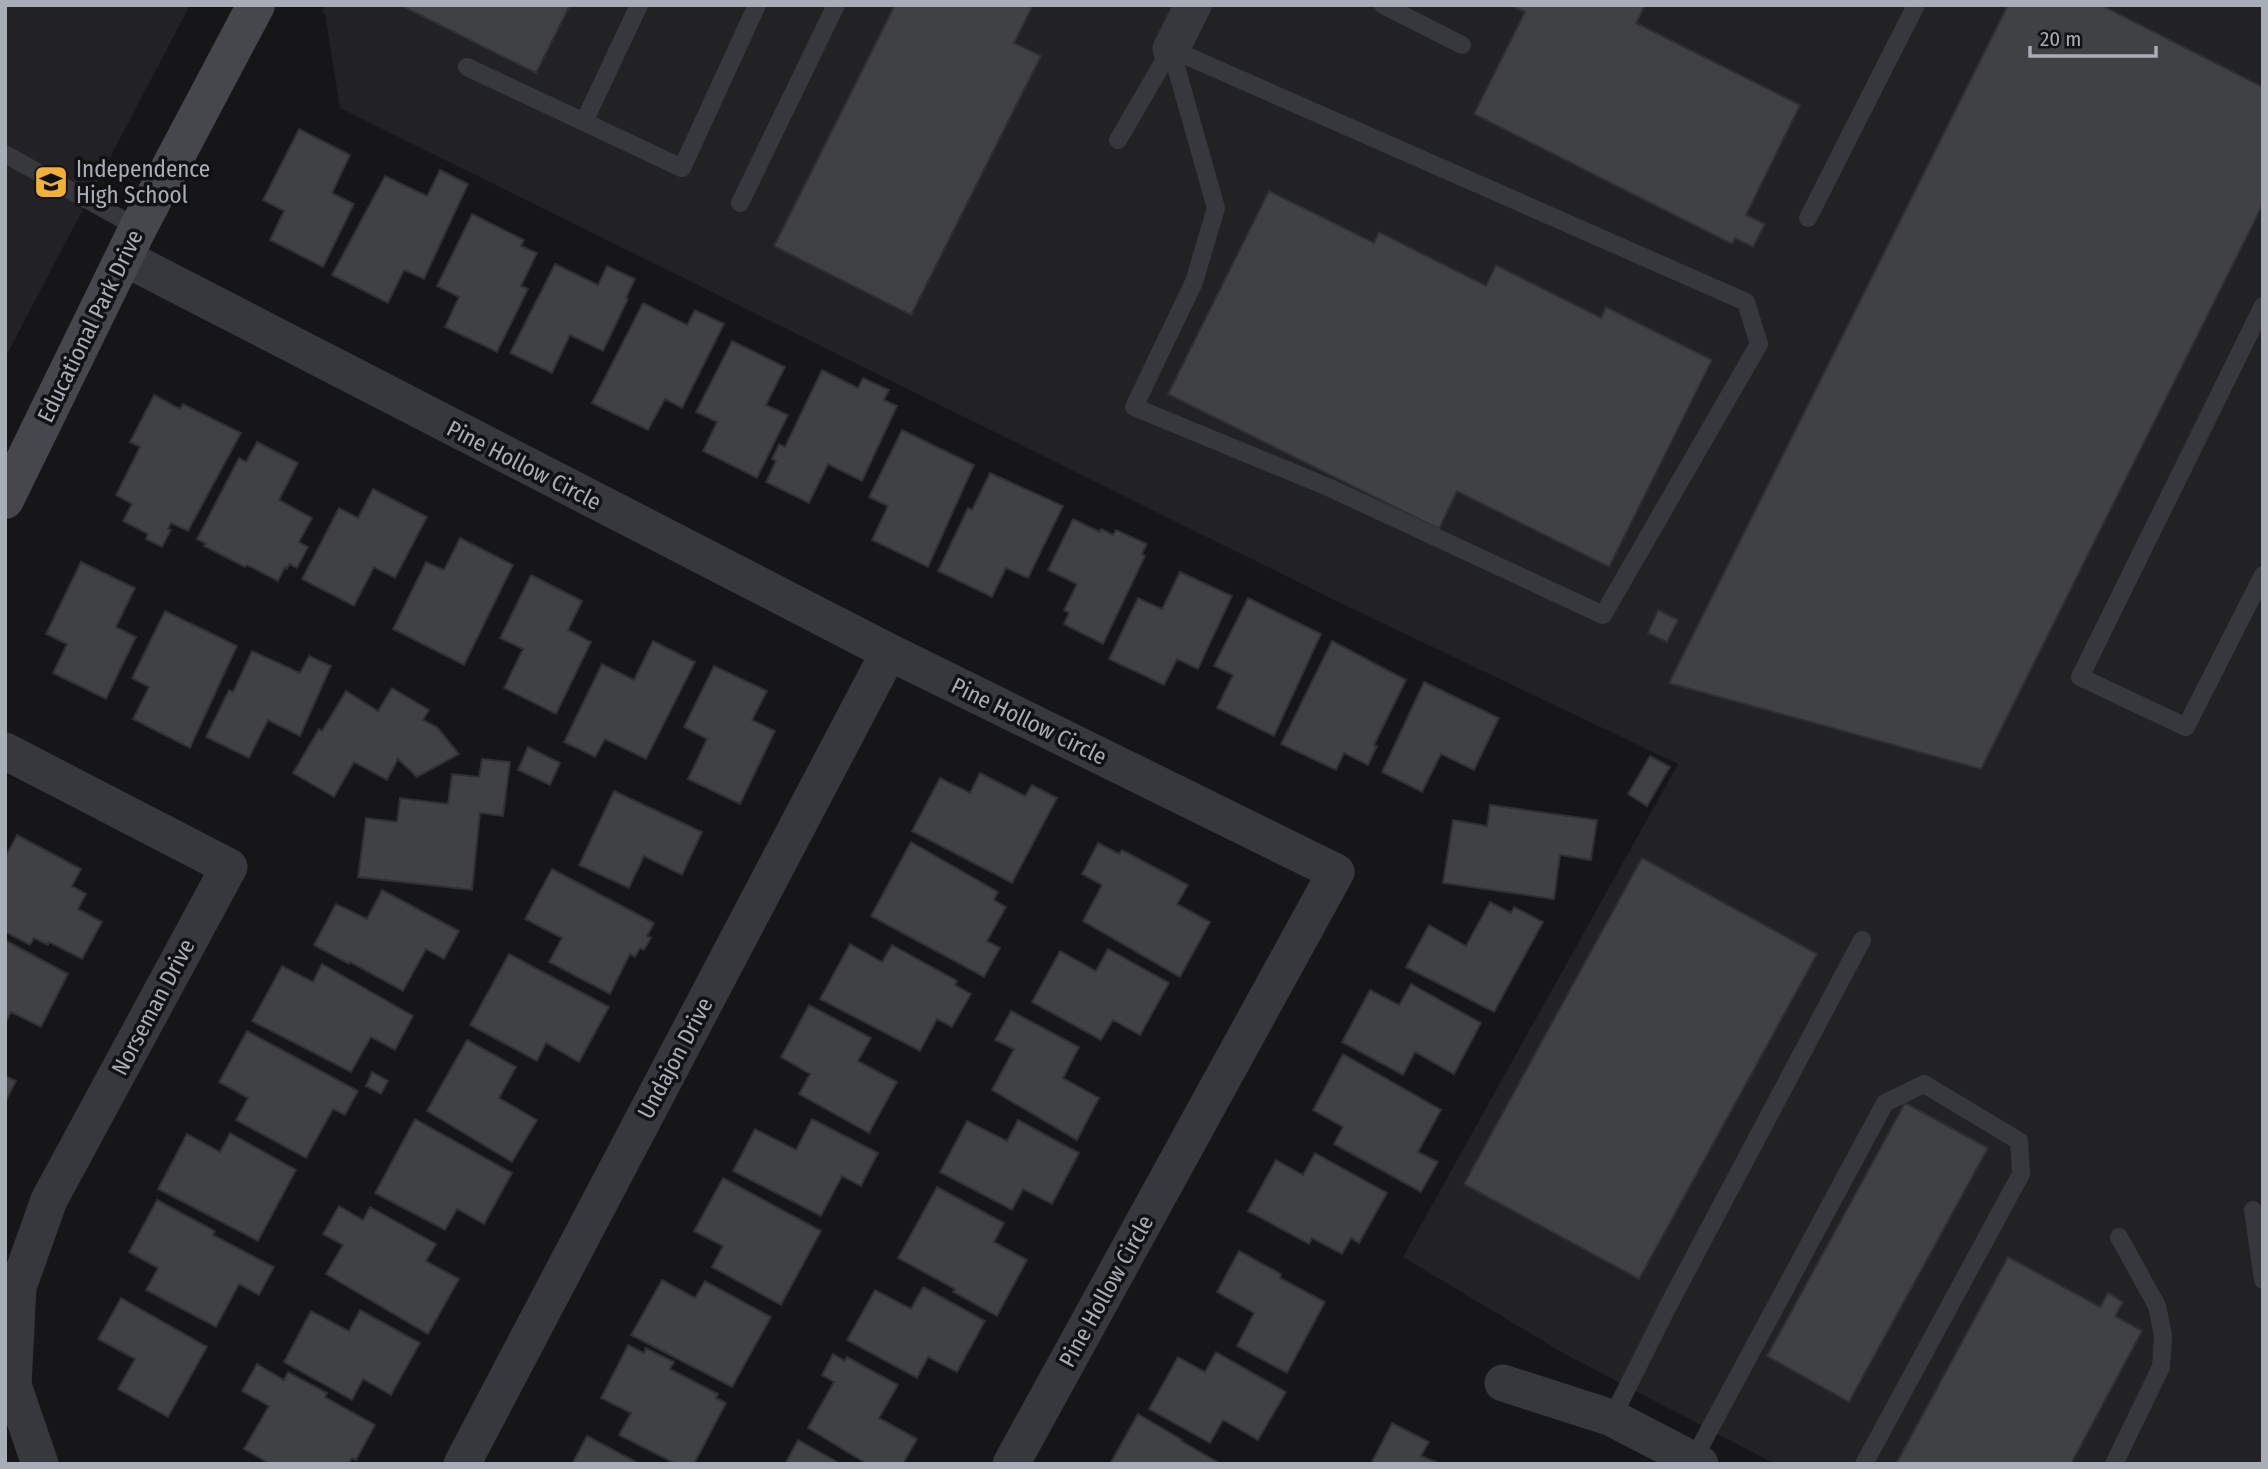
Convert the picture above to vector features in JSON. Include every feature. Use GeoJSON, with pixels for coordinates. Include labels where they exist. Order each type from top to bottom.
{"type":"FeatureCollection","features":[{"type":"Feature","properties":{"kind":"street","name":"Educational Park Drive"},"geometry":{"type":"LineString","coordinates":[[5,500],[132,243],[256,5]]}},
{"type":"Feature","properties":{"kind":"street"},"geometry":{"type":"LineString","coordinates":[[1171,49],[1193,5]]}},
{"type":"Feature","properties":{"kind":"street","name":"Pine Hollow Circle"},"geometry":{"type":"LineString","coordinates":[[132,243],[889,652],[1336,872],[1012,1464]]}},
{"type":"Feature","properties":{"kind":"street","name":"Undajon Drive"},"geometry":{"type":"LineString","coordinates":[[462,1464],[889,652]]}},
{"type":"Feature","properties":{"kind":"street","name":"Norseman Drive"},"geometry":{"type":"LineString","coordinates":[[5,751],[229,867],[49,1200],[18,1287],[9,1386],[40,1464]]}},
{"type":"Feature","properties":{"kind":"street"},"geometry":{"type":"LineString","coordinates":[[1503,1383],[1612,1418],[1696,1462]]}},
{"type":"Feature","properties":{"kind":"lane"},"geometry":{"type":"LineString","coordinates":[[584,122],[639,5]]}},
{"type":"Feature","properties":{"kind":"lane"},"geometry":{"type":"LineString","coordinates":[[467,67],[681,168],[757,5]]}},
{"type":"Feature","properties":{"kind":"lane"},"geometry":{"type":"LineString","coordinates":[[740,203],[836,5]]}},
{"type":"Feature","properties":{"kind":"lane"},"geometry":{"type":"LineString","coordinates":[[1383,5],[1462,45]]}},
{"type":"Feature","properties":{"kind":"lane"},"geometry":{"type":"LineString","coordinates":[[1808,218],[1916,5]]}},
{"type":"Feature","properties":{"kind":"lane"},"geometry":{"type":"LineString","coordinates":[[1171,49],[1746,302],[1759,344],[1602,615],[1328,487],[1134,407],[1194,282],[1216,208],[1171,49]]}},
{"type":"Feature","properties":{"kind":"lane"},"geometry":{"type":"LineString","coordinates":[[1118,140],[1171,49]]}},
{"type":"Feature","properties":{"kind":"lane"},"geometry":{"type":"LineString","coordinates":[[5,154],[132,243]]}},
{"type":"Feature","properties":{"kind":"lane"},"geometry":{"type":"LineString","coordinates":[[2263,306],[2080,677],[2186,727],[2263,575]]}},
{"type":"Feature","properties":{"kind":"lane"},"geometry":{"type":"LineString","coordinates":[[1612,1418],[1861,940]]}},
{"type":"Feature","properties":{"kind":"lane"},"geometry":{"type":"LineString","coordinates":[[1696,1462],[1885,1103],[1924,1084],[2019,1141],[2021,1174],[1864,1464]]}},
{"type":"Feature","properties":{"kind":"lane"},"geometry":{"type":"LineString","coordinates":[[2253,1210],[2263,1280]]}},
{"type":"Feature","properties":{"kind":"lane"},"geometry":{"type":"LineString","coordinates":[[2114,1464],[2161,1367],[2163,1335],[2157,1306],[2119,1237]]}},
{"type":"Feature","properties":{"kind":"shaded area","name":"Independence High School"},"geometry":{"type":"Polygon","coordinates":[[[5,5],[190,5],[5,358],[5,5]]]}},
{"type":"Feature","properties":{"kind":"shaded area"},"geometry":{"type":"Polygon","coordinates":[[[326,5],[2263,5],[2263,1464],[1775,1464],[1563,1353],[1403,1257],[1678,764],[1330,598],[340,108],[325,14],[322,12],[326,5]]]}},
{"type":"Feature","properties":{"kind":"building"},"geometry":{"type":"Polygon","coordinates":[[[400,5],[570,5],[536,73],[400,5]]]}},
{"type":"Feature","properties":{"kind":"building"},"geometry":{"type":"Polygon","coordinates":[[[895,5],[1033,5],[1014,43],[1041,56],[911,315],[774,246],[895,5]]]}},
{"type":"Feature","properties":{"kind":"building"},"geometry":{"type":"Polygon","coordinates":[[[1511,5],[1645,5],[1636,23],[1800,105],[1746,215],[1765,224],[1753,247],[1735,238],[1732,244],[1474,114],[1525,12],[1511,5]]]}},
{"type":"Feature","properties":{"kind":"building"},"geometry":{"type":"Polygon","coordinates":[[[2008,5],[2101,5],[2263,87],[2263,204],[1981,769],[1669,683],[2008,5]]]}},
{"type":"Feature","properties":{"kind":"building"},"geometry":{"type":"Polygon","coordinates":[[[299,129],[350,155],[332,193],[354,204],[323,267],[270,240],[284,211],[263,200],[299,129]]]}},
{"type":"Feature","properties":{"kind":"building"},"geometry":{"type":"Polygon","coordinates":[[[440,170],[468,184],[424,279],[404,270],[388,303],[332,275],[385,176],[427,196],[440,170]]]}},
{"type":"Feature","properties":{"kind":"building"},"geometry":{"type":"Polygon","coordinates":[[[1269,191],[1374,243],[1379,232],[1486,286],[1496,265],[1601,318],[1606,307],[1712,360],[1609,567],[1457,491],[1439,529],[1168,394],[1269,191]]]}},
{"type":"Feature","properties":{"kind":"building"},"geometry":{"type":"Polygon","coordinates":[[[472,214],[524,240],[521,246],[537,253],[521,286],[528,289],[497,352],[445,327],[459,297],[437,286],[472,214]]]}},
{"type":"Feature","properties":{"kind":"building"},"geometry":{"type":"Polygon","coordinates":[[[555,264],[598,285],[607,266],[635,279],[603,351],[570,335],[552,373],[510,353],[555,264]]]}},
{"type":"Feature","properties":{"kind":"building"},"geometry":{"type":"Polygon","coordinates":[[[643,303],[687,325],[695,310],[724,324],[682,408],[665,399],[648,430],[592,403],[643,303]]]}},
{"type":"Feature","properties":{"kind":"building"},"geometry":{"type":"Polygon","coordinates":[[[732,341],[785,367],[766,405],[788,415],[757,478],[703,451],[717,422],[696,412],[732,341]]]}},
{"type":"Feature","properties":{"kind":"building"},"geometry":{"type":"Polygon","coordinates":[[[822,370],[858,388],[863,378],[889,390],[884,400],[897,406],[862,481],[828,464],[809,503],[766,482],[776,461],[772,459],[779,444],[785,447],[822,370]]]}},
{"type":"Feature","properties":{"kind":"building"},"geometry":{"type":"Polygon","coordinates":[[[154,395],[180,409],[183,404],[241,433],[188,531],[171,523],[168,529],[171,530],[162,547],[146,539],[148,534],[123,521],[132,504],[116,495],[140,447],[130,442],[154,395]]]}},
{"type":"Feature","properties":{"kind":"building"},"geometry":{"type":"Polygon","coordinates":[[[902,430],[974,465],[928,567],[872,540],[888,506],[869,497],[902,430]]]}},
{"type":"Feature","properties":{"kind":"building"},"geometry":{"type":"Polygon","coordinates":[[[257,442],[298,463],[279,500],[312,518],[299,542],[308,547],[297,568],[289,564],[278,581],[204,546],[206,544],[197,539],[239,458],[246,462],[257,442]]]}},
{"type":"Feature","properties":{"kind":"building"},"geometry":{"type":"Polygon","coordinates":[[[990,473],[1063,506],[1028,578],[1006,568],[992,597],[938,571],[968,508],[972,510],[990,473]]]}},
{"type":"Feature","properties":{"kind":"building"},"geometry":{"type":"Polygon","coordinates":[[[373,489],[427,517],[395,578],[374,567],[354,606],[302,579],[339,508],[358,518],[373,489]]]}},
{"type":"Feature","properties":{"kind":"building"},"geometry":{"type":"Polygon","coordinates":[[[1073,519],[1100,532],[1101,529],[1113,535],[1116,530],[1147,544],[1142,554],[1145,556],[1103,644],[1064,624],[1069,613],[1064,610],[1077,584],[1048,570],[1073,519]]]}},
{"type":"Feature","properties":{"kind":"building"},"geometry":{"type":"Polygon","coordinates":[[[460,538],[513,565],[464,665],[393,629],[426,562],[444,570],[460,538]]]}},
{"type":"Feature","properties":{"kind":"building"},"geometry":{"type":"Polygon","coordinates":[[[81,562],[135,588],[116,627],[136,637],[106,699],[53,673],[67,644],[46,634],[81,562]]]}},
{"type":"Feature","properties":{"kind":"building"},"geometry":{"type":"Polygon","coordinates":[[[1180,572],[1232,596],[1198,669],[1177,659],[1164,685],[1109,659],[1138,598],[1162,609],[1180,572]]]}},
{"type":"Feature","properties":{"kind":"building"},"geometry":{"type":"Polygon","coordinates":[[[531,575],[582,601],[568,630],[591,642],[556,714],[504,688],[523,649],[500,638],[531,575]]]}},
{"type":"Feature","properties":{"kind":"building"},"geometry":{"type":"Polygon","coordinates":[[[1248,598],[1321,634],[1274,736],[1217,708],[1233,675],[1214,666],[1248,598]]]}},
{"type":"Feature","properties":{"kind":"building"},"geometry":{"type":"Polygon","coordinates":[[[1658,610],[1678,620],[1667,642],[1648,633],[1658,610]]]}},
{"type":"Feature","properties":{"kind":"building"},"geometry":{"type":"Polygon","coordinates":[[[165,611],[237,646],[190,748],[133,719],[149,687],[132,678],[165,611]]]}},
{"type":"Feature","properties":{"kind":"building"},"geometry":{"type":"Polygon","coordinates":[[[653,641],[695,662],[646,759],[605,739],[595,757],[564,742],[602,664],[634,680],[653,641]]]}},
{"type":"Feature","properties":{"kind":"building"},"geometry":{"type":"Polygon","coordinates":[[[1332,641],[1406,680],[1374,745],[1377,746],[1368,765],[1344,753],[1336,770],[1281,744],[1332,641]]]}},
{"type":"Feature","properties":{"kind":"building"},"geometry":{"type":"Polygon","coordinates":[[[252,651],[300,673],[309,656],[331,666],[300,736],[268,720],[249,758],[206,737],[229,690],[233,692],[252,651]]]}},
{"type":"Feature","properties":{"kind":"building"},"geometry":{"type":"Polygon","coordinates":[[[714,666],[767,691],[752,720],[775,731],[740,804],[688,779],[707,739],[684,727],[714,666]]]}},
{"type":"Feature","properties":{"kind":"building"},"geometry":{"type":"Polygon","coordinates":[[[1424,682],[1499,718],[1474,770],[1441,754],[1422,792],[1382,772],[1424,682]]]}},
{"type":"Feature","properties":{"kind":"building"},"geometry":{"type":"Polygon","coordinates":[[[392,688],[429,710],[423,720],[437,727],[459,754],[417,777],[398,759],[387,780],[354,762],[334,797],[293,773],[346,691],[378,711],[392,688]]]}},
{"type":"Feature","properties":{"kind":"building"},"geometry":{"type":"Polygon","coordinates":[[[528,747],[560,763],[550,785],[518,770],[528,747]]]}},
{"type":"Feature","properties":{"kind":"building"},"geometry":{"type":"Polygon","coordinates":[[[1650,756],[1670,767],[1647,806],[1628,794],[1650,756]]]}},
{"type":"Feature","properties":{"kind":"building"},"geometry":{"type":"Polygon","coordinates":[[[482,759],[510,762],[503,816],[480,813],[472,890],[358,877],[366,818],[397,822],[400,798],[448,804],[452,774],[479,777],[482,759]]]}},
{"type":"Feature","properties":{"kind":"building"},"geometry":{"type":"Polygon","coordinates":[[[980,773],[1025,796],[1032,785],[1057,798],[1012,883],[912,831],[940,778],[970,793],[980,773]]]}},
{"type":"Feature","properties":{"kind":"building"},"geometry":{"type":"Polygon","coordinates":[[[614,791],[702,832],[682,875],[644,856],[629,888],[579,865],[614,791]]]}},
{"type":"Feature","properties":{"kind":"building"},"geometry":{"type":"Polygon","coordinates":[[[1490,805],[1597,820],[1591,860],[1560,855],[1554,899],[1443,883],[1453,820],[1487,826],[1490,805]]]}},
{"type":"Feature","properties":{"kind":"building"},"geometry":{"type":"Polygon","coordinates":[[[17,835],[81,869],[72,886],[86,894],[78,909],[102,922],[82,959],[49,942],[48,945],[34,938],[30,945],[5,932],[5,858],[17,835]]]}},
{"type":"Feature","properties":{"kind":"building"},"geometry":{"type":"Polygon","coordinates":[[[911,842],[998,892],[994,900],[1006,907],[987,941],[1000,948],[984,977],[871,916],[911,842]]]}},
{"type":"Feature","properties":{"kind":"building"},"geometry":{"type":"Polygon","coordinates":[[[1098,843],[1119,854],[1122,850],[1188,885],[1177,904],[1210,922],[1180,977],[1083,921],[1102,885],[1082,874],[1098,843]]]}},
{"type":"Feature","properties":{"kind":"building"},"geometry":{"type":"Polygon","coordinates":[[[1642,858],[1817,954],[1639,1279],[1464,1184],[1642,858]]]}},
{"type":"Feature","properties":{"kind":"building"},"geometry":{"type":"Polygon","coordinates":[[[552,869],[654,923],[647,936],[651,938],[644,950],[640,948],[635,957],[630,954],[610,994],[549,962],[562,938],[525,919],[552,869]]]}},
{"type":"Feature","properties":{"kind":"building"},"geometry":{"type":"Polygon","coordinates":[[[382,890],[459,931],[444,959],[426,949],[403,991],[314,945],[336,904],[367,919],[382,890]]]}},
{"type":"Feature","properties":{"kind":"building"},"geometry":{"type":"Polygon","coordinates":[[[1490,902],[1511,913],[1514,907],[1543,922],[1494,1012],[1406,967],[1429,925],[1466,946],[1490,902]]]}},
{"type":"Feature","properties":{"kind":"building"},"geometry":{"type":"Polygon","coordinates":[[[5,940],[68,974],[41,1027],[11,1012],[5,1024],[5,940]]]}},
{"type":"Feature","properties":{"kind":"building"},"geometry":{"type":"Polygon","coordinates":[[[850,944],[882,962],[892,945],[957,981],[955,985],[971,994],[952,1027],[937,1019],[920,1051],[820,999],[850,944]]]}},
{"type":"Feature","properties":{"kind":"building"},"geometry":{"type":"Polygon","coordinates":[[[1108,949],[1169,983],[1140,1035],[1113,1020],[1101,1040],[1032,1002],[1060,951],[1096,971],[1108,949]]]}},
{"type":"Feature","properties":{"kind":"building"},"geometry":{"type":"Polygon","coordinates":[[[509,954],[609,1007],[579,1062],[546,1043],[537,1061],[470,1025],[509,954]]]}},
{"type":"Feature","properties":{"kind":"building"},"geometry":{"type":"Polygon","coordinates":[[[322,964],[413,1016],[395,1050],[371,1037],[351,1072],[252,1021],[282,966],[313,982],[322,964]]]}},
{"type":"Feature","properties":{"kind":"building"},"geometry":{"type":"Polygon","coordinates":[[[1411,984],[1481,1023],[1454,1074],[1415,1052],[1403,1075],[1342,1042],[1370,990],[1399,1005],[1411,984]]]}},
{"type":"Feature","properties":{"kind":"building"},"geometry":{"type":"Polygon","coordinates":[[[809,1005],[871,1038],[858,1061],[897,1082],[869,1133],[799,1094],[810,1074],[781,1057],[809,1005]]]}},
{"type":"Feature","properties":{"kind":"building"},"geometry":{"type":"Polygon","coordinates":[[[1011,1011],[1079,1047],[1063,1078],[1099,1098],[1077,1140],[992,1090],[1014,1049],[995,1040],[1011,1011]]]}},
{"type":"Feature","properties":{"kind":"building"},"geometry":{"type":"Polygon","coordinates":[[[247,1031],[358,1091],[345,1115],[333,1109],[306,1158],[236,1120],[248,1098],[219,1082],[247,1031]]]}},
{"type":"Feature","properties":{"kind":"building"},"geometry":{"type":"Polygon","coordinates":[[[467,1040],[516,1067],[499,1098],[537,1120],[512,1162],[427,1111],[467,1040]]]}},
{"type":"Feature","properties":{"kind":"building"},"geometry":{"type":"Polygon","coordinates":[[[1343,1054],[1441,1110],[1418,1152],[1438,1162],[1421,1192],[1334,1144],[1343,1127],[1313,1110],[1343,1054]]]}},
{"type":"Feature","properties":{"kind":"building"},"geometry":{"type":"Polygon","coordinates":[[[372,1072],[388,1081],[381,1094],[366,1086],[372,1072]]]}},
{"type":"Feature","properties":{"kind":"building"},"geometry":{"type":"Polygon","coordinates":[[[5,1076],[16,1081],[5,1102],[5,1076]]]}},
{"type":"Feature","properties":{"kind":"building"},"geometry":{"type":"Polygon","coordinates":[[[1905,1103],[1988,1148],[1849,1402],[1767,1356],[1905,1103]]]}},
{"type":"Feature","properties":{"kind":"building"},"geometry":{"type":"Polygon","coordinates":[[[415,1119],[512,1173],[484,1224],[457,1209],[445,1230],[375,1193],[415,1119]]]}},
{"type":"Feature","properties":{"kind":"building"},"geometry":{"type":"Polygon","coordinates":[[[812,1119],[878,1153],[861,1186],[842,1176],[821,1216],[733,1171],[755,1129],[796,1150],[812,1119]]]}},
{"type":"Feature","properties":{"kind":"building"},"geometry":{"type":"Polygon","coordinates":[[[1018,1120],[1079,1153],[1052,1204],[1023,1189],[1012,1210],[940,1172],[967,1121],[1007,1141],[1018,1120]]]}},
{"type":"Feature","properties":{"kind":"building"},"geometry":{"type":"Polygon","coordinates":[[[230,1133],[296,1170],[258,1241],[158,1189],[187,1134],[220,1152],[230,1133]]]}},
{"type":"Feature","properties":{"kind":"building"},"geometry":{"type":"Polygon","coordinates":[[[1315,1153],[1387,1193],[1359,1243],[1351,1238],[1342,1254],[1312,1238],[1309,1244],[1248,1211],[1276,1160],[1303,1175],[1315,1153]]]}},
{"type":"Feature","properties":{"kind":"building"},"geometry":{"type":"Polygon","coordinates":[[[723,1178],[821,1231],[781,1305],[712,1267],[723,1246],[694,1231],[723,1178]]]}},
{"type":"Feature","properties":{"kind":"building"},"geometry":{"type":"Polygon","coordinates":[[[937,1187],[1004,1223],[994,1242],[1027,1260],[997,1316],[898,1258],[937,1187]]]}},
{"type":"Feature","properties":{"kind":"building"},"geometry":{"type":"Polygon","coordinates":[[[157,1200],[215,1231],[213,1235],[274,1267],[259,1295],[239,1284],[216,1327],[146,1290],[158,1268],[129,1252],[157,1200]]]}},
{"type":"Feature","properties":{"kind":"building"},"geometry":{"type":"Polygon","coordinates":[[[339,1206],[363,1220],[370,1207],[436,1244],[426,1261],[459,1279],[428,1334],[326,1274],[343,1245],[323,1234],[339,1206]]]}},
{"type":"Feature","properties":{"kind":"building"},"geometry":{"type":"Polygon","coordinates":[[[1239,1251],[1281,1274],[1280,1278],[1325,1302],[1287,1373],[1237,1346],[1254,1313],[1217,1292],[1239,1251]]]}},
{"type":"Feature","properties":{"kind":"building"},"geometry":{"type":"Polygon","coordinates":[[[2008,1257],[2100,1307],[2108,1293],[2123,1302],[2115,1316],[2142,1331],[2071,1464],[1896,1464],[2008,1257]]]}},
{"type":"Feature","properties":{"kind":"building"},"geometry":{"type":"Polygon","coordinates":[[[662,1280],[695,1298],[705,1281],[771,1317],[732,1387],[631,1335],[662,1280]]]}},
{"type":"Feature","properties":{"kind":"building"},"geometry":{"type":"Polygon","coordinates":[[[923,1287],[985,1321],[957,1372],[928,1357],[917,1378],[847,1340],[875,1290],[911,1309],[923,1287]]]}},
{"type":"Feature","properties":{"kind":"building"},"geometry":{"type":"Polygon","coordinates":[[[121,1298],[207,1347],[168,1417],[118,1389],[135,1359],[98,1339],[121,1298]]]}},
{"type":"Feature","properties":{"kind":"building"},"geometry":{"type":"Polygon","coordinates":[[[360,1310],[420,1343],[391,1395],[363,1379],[352,1400],[284,1362],[311,1311],[349,1331],[360,1310]]]}},
{"type":"Feature","properties":{"kind":"building"},"geometry":{"type":"Polygon","coordinates":[[[628,1345],[644,1353],[646,1348],[674,1362],[670,1369],[718,1394],[716,1398],[726,1403],[694,1464],[676,1464],[619,1435],[631,1413],[601,1398],[628,1345]]]}},
{"type":"Feature","properties":{"kind":"building"},"geometry":{"type":"Polygon","coordinates":[[[1216,1352],[1286,1392],[1258,1440],[1223,1420],[1210,1443],[1149,1409],[1178,1357],[1205,1372],[1216,1352]]]}},
{"type":"Feature","properties":{"kind":"building"},"geometry":{"type":"Polygon","coordinates":[[[833,1354],[845,1361],[847,1357],[898,1385],[879,1418],[917,1439],[903,1464],[867,1464],[808,1428],[834,1382],[822,1375],[833,1354]]]}},
{"type":"Feature","properties":{"kind":"building"},"geometry":{"type":"Polygon","coordinates":[[[257,1364],[284,1380],[288,1372],[327,1393],[325,1397],[375,1425],[356,1460],[352,1458],[348,1464],[270,1464],[244,1449],[269,1406],[242,1391],[257,1364]]]}},
{"type":"Feature","properties":{"kind":"building"},"geometry":{"type":"Polygon","coordinates":[[[1138,1414],[1181,1441],[1221,1464],[1110,1464],[1138,1414]]]}},
{"type":"Feature","properties":{"kind":"building"},"geometry":{"type":"Polygon","coordinates":[[[1392,1423],[1429,1442],[1421,1456],[1441,1464],[1371,1464],[1392,1423]]]}},
{"type":"Feature","properties":{"kind":"building"},"geometry":{"type":"Polygon","coordinates":[[[587,1436],[640,1464],[572,1464],[587,1436]]]}},
{"type":"Feature","properties":{"kind":"building"},"geometry":{"type":"Polygon","coordinates":[[[798,1440],[841,1464],[785,1464],[798,1440]]]}},
{"type":"Feature","properties":{"kind":"place","name":"Independence High School"},"geometry":{"type":"Point","coordinates":[51,182]}}]}
